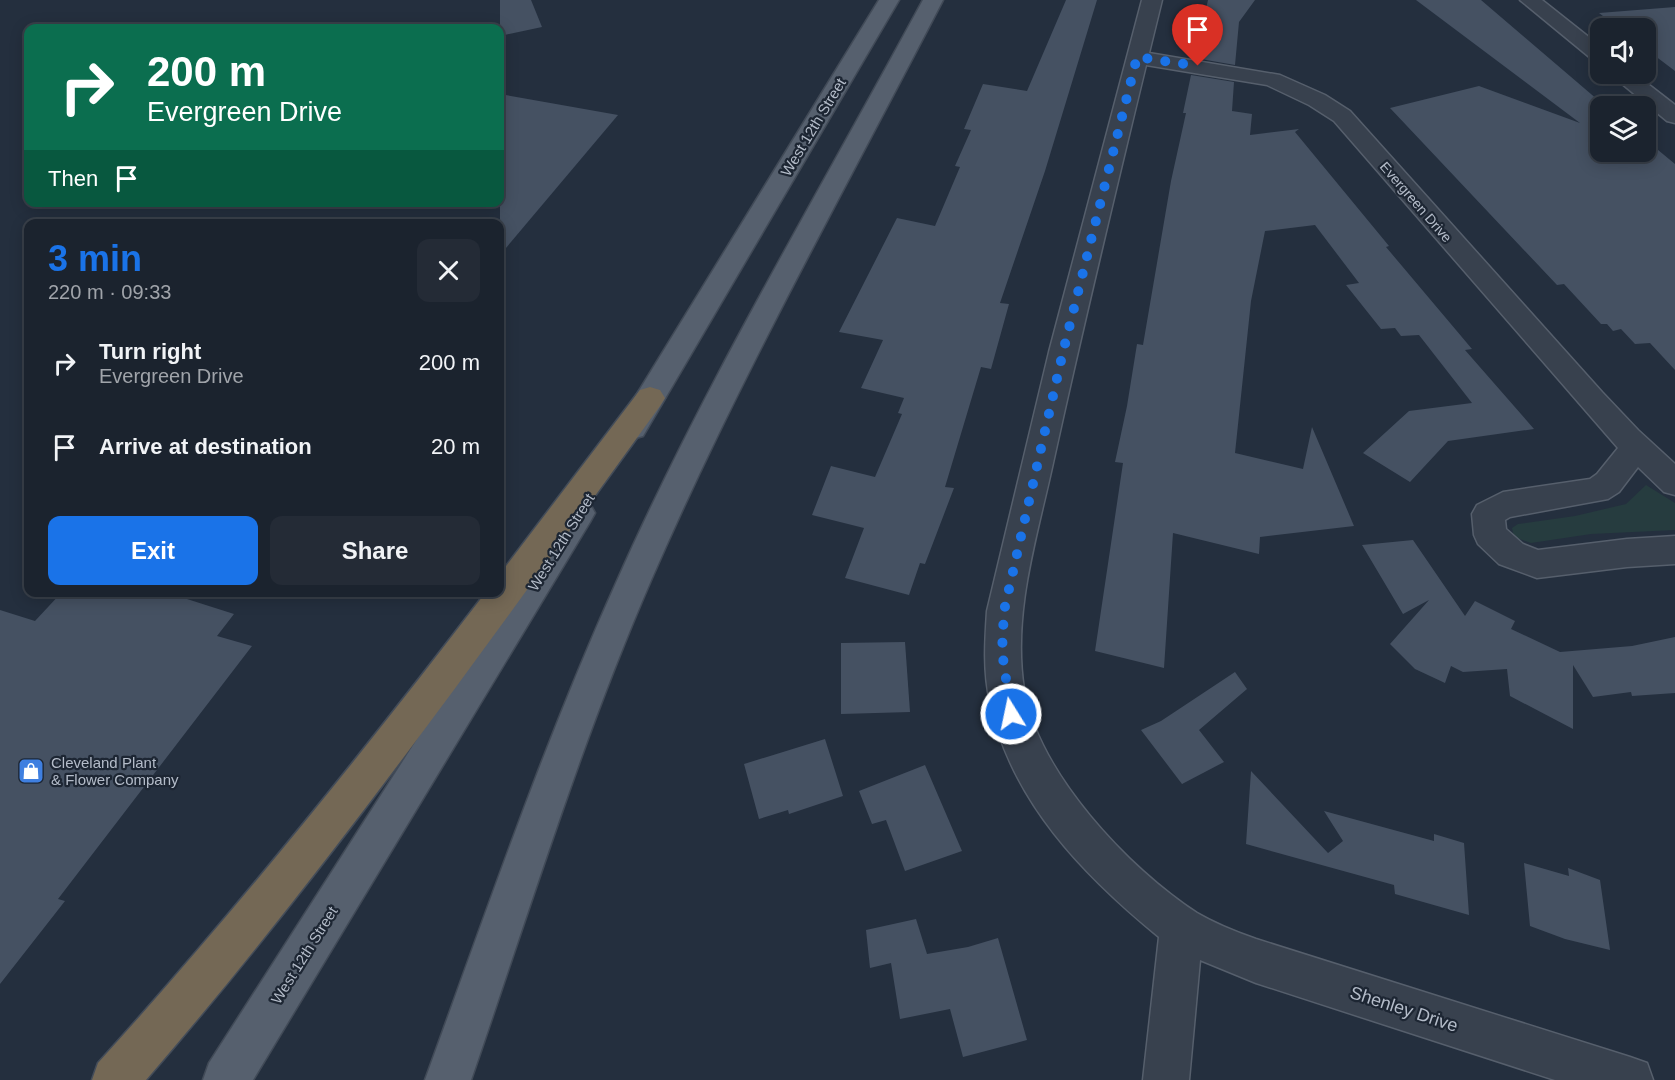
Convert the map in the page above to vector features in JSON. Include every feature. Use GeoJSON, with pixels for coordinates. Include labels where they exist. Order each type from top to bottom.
{"type":"FeatureCollection","features":[{"type":"Feature","properties":{"kind":"highway"},"geometry":{"type":"LineString","coordinates":[[504,593],[650,398]]}},
{"type":"Feature","properties":{"kind":"highway"},"geometry":{"type":"LineString","coordinates":[[115,1080],[227,952],[334,820],[501,597]]}},
{"type":"Feature","properties":{"kind":"main road","name":"West 12th Street"},"geometry":{"type":"LineString","coordinates":[[226,1080],[650,398],[889,0]]}},
{"type":"Feature","properties":{"kind":"main road"},"geometry":{"type":"LineString","coordinates":[[448,1080],[556,775],[612,632],[665,513],[714,414],[933,0]]}},
{"type":"Feature","properties":{"kind":"street","name":"Shenley Drive"},"geometry":{"type":"LineString","coordinates":[[1152,0],[1063,352],[1004,611],[1002,651],[1008,702],[1014,727],[1023,748],[1053,800],[1096,854],[1131,887],[1182,928],[1226,950],[1405,1011],[1630,1080]]}},
{"type":"Feature","properties":{"kind":"street"},"geometry":{"type":"LineString","coordinates":[[1530,0],[1590,48]]}},
{"type":"Feature","properties":{"kind":"street","name":"Evergreen Drive"},"geometry":{"type":"LineString","coordinates":[[1137,57],[1272,80],[1317,100],[1342,116],[1636,447],[1675,483]]}},
{"type":"Feature","properties":{"kind":"street"},"geometry":{"type":"LineString","coordinates":[[1635,84],[1675,116]]}},
{"type":"Feature","properties":{"kind":"street"},"geometry":{"type":"LineString","coordinates":[[1636,447],[1608,483],[1597,490],[1503,505],[1497,508],[1488,514],[1490,535],[1511,554],[1537,564],[1627,553],[1675,550]]}},
{"type":"Feature","properties":{"kind":"street"},"geometry":{"type":"LineString","coordinates":[[1166,1080],[1182,928]]}},
{"type":"Feature","properties":{"kind":"green space"},"geometry":{"type":"Polygon","coordinates":[[[1646,485],[1675,503],[1675,530],[1591,534],[1531,543],[1514,537],[1512,528],[1518,524],[1575,516],[1626,504],[1646,485]]]}},
{"type":"Feature","properties":{"kind":"building"},"geometry":{"type":"Polygon","coordinates":[[[500,0],[531,0],[542,27],[504,35],[504,24],[500,24],[500,0]]]}},
{"type":"Feature","properties":{"kind":"building"},"geometry":{"type":"Polygon","coordinates":[[[1066,0],[1097,0],[1045,171],[1000,303],[1009,304],[991,369],[981,367],[945,487],[954,488],[925,564],[920,563],[909,595],[845,578],[864,528],[812,515],[831,466],[875,477],[902,414],[898,413],[904,398],[861,388],[883,340],[839,332],[897,218],[935,226],[960,167],[955,166],[971,130],[964,129],[983,84],[1027,91],[1066,0]]]}},
{"type":"Feature","properties":{"kind":"building"},"geometry":{"type":"Polygon","coordinates":[[[1208,0],[1255,0],[1239,22],[1235,65],[1195,58],[1208,0]]]}},
{"type":"Feature","properties":{"kind":"building"},"geometry":{"type":"Polygon","coordinates":[[[1416,0],[1481,0],[1593,96],[1590,96],[1590,162],[1656,162],[1656,148],[1675,164],[1675,370],[1650,343],[1635,344],[1621,329],[1613,331],[1607,324],[1601,324],[1564,284],[1557,285],[1390,108],[1479,86],[1580,123],[1416,0]]]}},
{"type":"Feature","properties":{"kind":"building"},"geometry":{"type":"Polygon","coordinates":[[[1675,7],[1675,71],[1656,57],[1656,18],[1606,18],[1599,13],[1675,7]]]}},
{"type":"Feature","properties":{"kind":"building"},"geometry":{"type":"Polygon","coordinates":[[[1191,75],[1234,82],[1232,111],[1252,114],[1250,135],[1299,129],[1295,132],[1389,246],[1386,247],[1472,349],[1465,350],[1534,429],[1448,441],[1410,482],[1363,453],[1409,411],[1472,403],[1419,335],[1401,336],[1395,328],[1381,329],[1346,285],[1359,283],[1315,225],[1265,231],[1251,301],[1235,453],[1303,469],[1312,427],[1354,526],[1260,537],[1259,554],[1173,533],[1164,668],[1095,651],[1123,463],[1115,462],[1137,344],[1143,345],[1191,75]]]}},
{"type":"Feature","properties":{"kind":"building"},"geometry":{"type":"Polygon","coordinates":[[[504,95],[618,115],[504,250],[504,219],[500,219],[500,207],[504,207],[504,95]]]}},
{"type":"Feature","properties":{"kind":"building"},"geometry":{"type":"Polygon","coordinates":[[[1413,540],[1465,616],[1475,601],[1515,621],[1511,629],[1560,652],[1632,646],[1675,637],[1675,693],[1632,696],[1631,692],[1593,697],[1573,665],[1573,729],[1510,696],[1507,669],[1463,672],[1451,666],[1445,683],[1415,669],[1390,644],[1429,600],[1403,614],[1362,545],[1413,540]]]}},
{"type":"Feature","properties":{"kind":"building"},"geometry":{"type":"Polygon","coordinates":[[[57,597],[181,597],[234,614],[217,636],[252,646],[58,899],[65,901],[0,984],[0,610],[35,621],[57,597]]]}},
{"type":"Feature","properties":{"kind":"building"},"geometry":{"type":"Polygon","coordinates":[[[905,642],[910,712],[841,714],[841,643],[905,642]]]}},
{"type":"Feature","properties":{"kind":"building"},"geometry":{"type":"Polygon","coordinates":[[[1235,672],[1247,689],[1199,730],[1224,762],[1182,784],[1141,730],[1161,721],[1235,672]]]}},
{"type":"Feature","properties":{"kind":"building"},"geometry":{"type":"Polygon","coordinates":[[[825,739],[843,796],[789,814],[788,810],[759,819],[744,764],[825,739]]]}},
{"type":"Feature","properties":{"kind":"building"},"geometry":{"type":"Polygon","coordinates":[[[925,765],[962,851],[905,871],[886,820],[872,824],[859,791],[925,765]]]}},
{"type":"Feature","properties":{"kind":"building"},"geometry":{"type":"Polygon","coordinates":[[[1251,771],[1328,853],[1343,841],[1324,811],[1434,841],[1434,834],[1464,843],[1469,915],[1395,894],[1394,885],[1246,844],[1251,771]]]}},
{"type":"Feature","properties":{"kind":"building"},"geometry":{"type":"Polygon","coordinates":[[[1524,863],[1569,876],[1568,868],[1600,880],[1610,950],[1565,939],[1530,926],[1524,863]]]}},
{"type":"Feature","properties":{"kind":"building"},"geometry":{"type":"Polygon","coordinates":[[[916,919],[927,954],[968,947],[998,938],[1027,1040],[963,1057],[950,1009],[900,1019],[891,963],[870,968],[866,930],[916,919]]]}},
{"type":"Feature","properties":{"kind":"place","name":"Cleveland Plant & Flower Company"},"geometry":{"type":"Point","coordinates":[31,771]}},
{"type":"Feature","properties":{"kind":"route"},"geometry":{"type":"LineString","coordinates":[[1011,714],[1002,651],[1004,611],[1063,352],[1137,57],[1198,66]]}}]}
